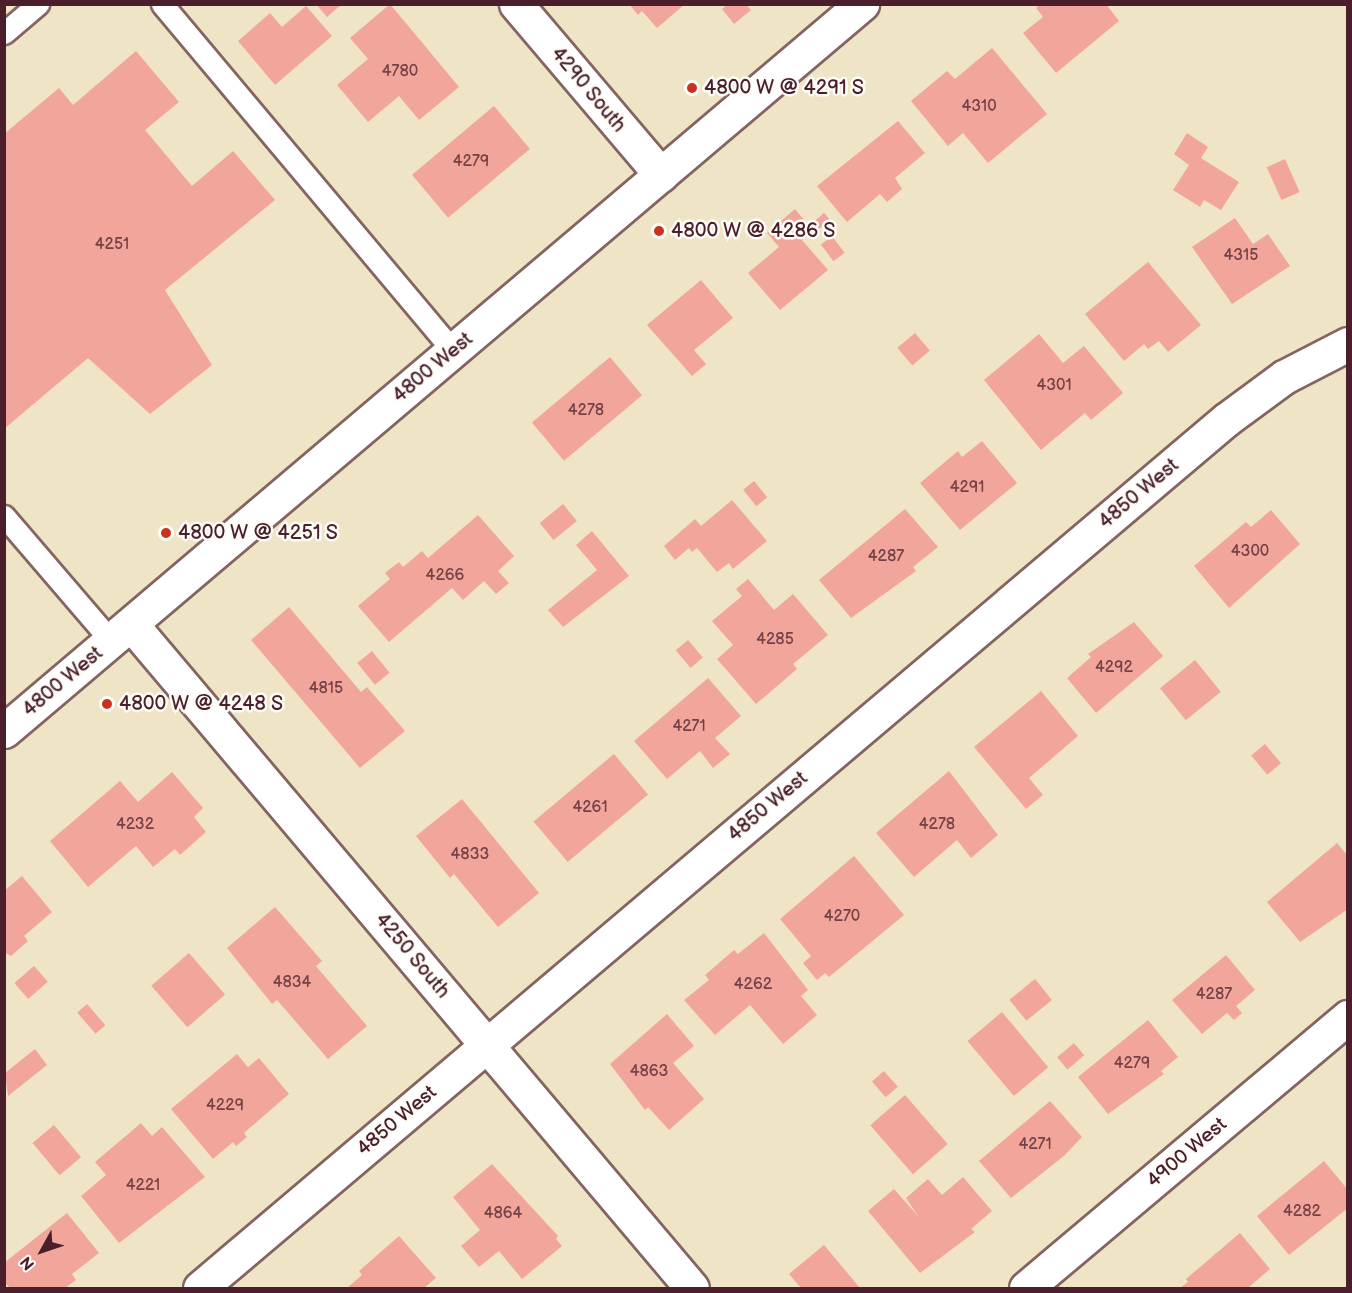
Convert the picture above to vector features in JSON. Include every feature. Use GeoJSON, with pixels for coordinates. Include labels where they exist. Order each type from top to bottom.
{"type":"FeatureCollection","features":[{"type":"Feature","properties":{"kind":"street","name":"4290 South"},"geometry":{"type":"LineString","coordinates":[[516,4],[661,175]]}},
{"type":"Feature","properties":{"kind":"street","name":"4800 West"},"geometry":{"type":"LineString","coordinates":[[4,731],[862,4]]}},
{"type":"Feature","properties":{"kind":"street","name":"4850 West"},"geometry":{"type":"LineString","coordinates":[[200,1288],[1227,419],[1284,377],[1347,344]]}},
{"type":"Feature","properties":{"kind":"street","name":"4250 South"},"geometry":{"type":"LineString","coordinates":[[121,632],[487,1045],[692,1288]]}},
{"type":"Feature","properties":{"kind":"street","name":"4900 West"},"geometry":{"type":"LineString","coordinates":[[1026,1288],[1347,1017]]}},
{"type":"Feature","properties":{"kind":"lane"},"geometry":{"type":"LineString","coordinates":[[4,33],[38,4]]}},
{"type":"Feature","properties":{"kind":"lane"},"geometry":{"type":"LineString","coordinates":[[162,4],[453,351]]}},
{"type":"Feature","properties":{"kind":"lane"},"geometry":{"type":"LineString","coordinates":[[4,516],[121,632]]}},
{"type":"Feature","properties":{"kind":"building"},"geometry":{"type":"Polygon","coordinates":[[[316,4],[342,4],[327,17],[316,4]]]}},
{"type":"Feature","properties":{"kind":"building"},"geometry":{"type":"Polygon","coordinates":[[[390,4],[459,87],[419,120],[399,96],[368,122],[337,85],[368,59],[350,38],[390,4]]]}},
{"type":"Feature","properties":{"kind":"building"},"geometry":{"type":"Polygon","coordinates":[[[629,4],[685,4],[657,28],[642,11],[638,15],[629,4]]]}},
{"type":"Feature","properties":{"kind":"building"},"geometry":{"type":"Polygon","coordinates":[[[728,4],[746,4],[751,10],[734,24],[722,9],[728,4]]]}},
{"type":"Feature","properties":{"kind":"building"},"geometry":{"type":"Polygon","coordinates":[[[1040,4],[1106,4],[1119,21],[1056,73],[1023,33],[1043,17],[1036,8],[1040,4]]]}},
{"type":"Feature","properties":{"kind":"building"},"geometry":{"type":"Polygon","coordinates":[[[306,6],[332,36],[275,85],[238,41],[270,13],[282,27],[306,6]]]}},
{"type":"Feature","properties":{"kind":"building"},"geometry":{"type":"Polygon","coordinates":[[[992,48],[1047,114],[988,163],[963,133],[948,146],[911,101],[947,71],[955,79],[992,48]]]}},
{"type":"Feature","properties":{"kind":"building"},"geometry":{"type":"Polygon","coordinates":[[[136,51],[179,102],[145,130],[192,186],[233,151],[275,200],[165,290],[212,365],[150,414],[88,358],[4,429],[4,134],[59,88],[73,105],[136,51]]]}},
{"type":"Feature","properties":{"kind":"building"},"geometry":{"type":"Polygon","coordinates":[[[494,106],[530,149],[448,218],[412,175],[494,106]]]}},
{"type":"Feature","properties":{"kind":"building"},"geometry":{"type":"Polygon","coordinates":[[[898,121],[925,153],[895,178],[902,189],[887,202],[880,194],[847,222],[817,186],[898,121]]]}},
{"type":"Feature","properties":{"kind":"building"},"geometry":{"type":"Polygon","coordinates":[[[1187,133],[1208,147],[1201,158],[1239,182],[1221,210],[1204,200],[1200,207],[1173,190],[1189,165],[1174,154],[1187,133]]]}},
{"type":"Feature","properties":{"kind":"building"},"geometry":{"type":"Polygon","coordinates":[[[1285,159],[1300,192],[1281,200],[1267,167],[1285,159]]]}},
{"type":"Feature","properties":{"kind":"building"},"geometry":{"type":"Polygon","coordinates":[[[795,209],[809,226],[824,213],[831,221],[802,240],[828,270],[780,310],[748,273],[779,247],[767,233],[795,209]]]}},
{"type":"Feature","properties":{"kind":"building"},"geometry":{"type":"Polygon","coordinates":[[[1235,218],[1253,244],[1268,234],[1290,266],[1232,304],[1192,247],[1235,218]]]}},
{"type":"Feature","properties":{"kind":"building"},"geometry":{"type":"Polygon","coordinates":[[[832,236],[845,253],[833,261],[821,244],[832,236]]]}},
{"type":"Feature","properties":{"kind":"building"},"geometry":{"type":"Polygon","coordinates":[[[1148,262],[1201,325],[1168,352],[1159,341],[1148,349],[1144,344],[1124,361],[1085,314],[1148,262]]]}},
{"type":"Feature","properties":{"kind":"building"},"geometry":{"type":"Polygon","coordinates":[[[701,280],[733,318],[694,350],[706,364],[692,376],[647,325],[701,280]]]}},
{"type":"Feature","properties":{"kind":"building"},"geometry":{"type":"Polygon","coordinates":[[[915,333],[930,351],[912,365],[897,348],[915,333]]]}},
{"type":"Feature","properties":{"kind":"building"},"geometry":{"type":"Polygon","coordinates":[[[1039,334],[1063,363],[1084,346],[1123,393],[1091,420],[1085,413],[1041,450],[984,380],[1039,334]]]}},
{"type":"Feature","properties":{"kind":"building"},"geometry":{"type":"Polygon","coordinates":[[[610,357],[642,395],[564,461],[532,423],[610,357]]]}},
{"type":"Feature","properties":{"kind":"building"},"geometry":{"type":"Polygon","coordinates":[[[982,441],[1017,483],[960,530],[920,483],[958,451],[962,457],[982,441]]]}},
{"type":"Feature","properties":{"kind":"building"},"geometry":{"type":"Polygon","coordinates":[[[754,481],[767,497],[756,506],[743,490],[754,481]]]}},
{"type":"Feature","properties":{"kind":"building"},"geometry":{"type":"Polygon","coordinates":[[[732,500],[767,541],[733,569],[729,563],[717,572],[697,548],[692,552],[689,548],[675,560],[664,546],[695,519],[701,526],[732,500]]]}},
{"type":"Feature","properties":{"kind":"building"},"geometry":{"type":"Polygon","coordinates":[[[563,504],[577,521],[554,540],[540,523],[563,504]]]}},
{"type":"Feature","properties":{"kind":"building"},"geometry":{"type":"Polygon","coordinates":[[[905,509],[938,547],[913,567],[916,571],[851,618],[819,580],[905,509]]]}},
{"type":"Feature","properties":{"kind":"building"},"geometry":{"type":"Polygon","coordinates":[[[1271,510],[1300,544],[1229,608],[1194,566],[1246,522],[1251,527],[1271,510]]]}},
{"type":"Feature","properties":{"kind":"building"},"geometry":{"type":"Polygon","coordinates":[[[478,515],[514,556],[498,571],[509,583],[496,594],[484,581],[463,600],[452,588],[389,642],[358,606],[390,579],[385,573],[399,562],[403,567],[422,551],[428,558],[478,515]]]}},
{"type":"Feature","properties":{"kind":"building"},"geometry":{"type":"Polygon","coordinates":[[[592,531],[629,576],[563,627],[548,610],[597,570],[576,545],[592,531]]]}},
{"type":"Feature","properties":{"kind":"building"},"geometry":{"type":"Polygon","coordinates":[[[748,579],[774,610],[793,594],[828,635],[793,664],[797,669],[756,704],[717,659],[733,645],[712,621],[742,596],[736,589],[748,579]]]}},
{"type":"Feature","properties":{"kind":"building"},"geometry":{"type":"Polygon","coordinates":[[[289,607],[361,692],[367,687],[405,731],[360,768],[251,640],[289,607]]]}},
{"type":"Feature","properties":{"kind":"building"},"geometry":{"type":"Polygon","coordinates":[[[1134,622],[1163,656],[1096,713],[1067,678],[1091,657],[1088,654],[1134,622]]]}},
{"type":"Feature","properties":{"kind":"building"},"geometry":{"type":"Polygon","coordinates":[[[688,640],[703,658],[691,668],[676,650],[688,640]]]}},
{"type":"Feature","properties":{"kind":"building"},"geometry":{"type":"Polygon","coordinates":[[[372,651],[390,673],[375,685],[357,663],[372,651]]]}},
{"type":"Feature","properties":{"kind":"building"},"geometry":{"type":"Polygon","coordinates":[[[1195,660],[1221,692],[1186,720],[1160,688],[1195,660]]]}},
{"type":"Feature","properties":{"kind":"building"},"geometry":{"type":"Polygon","coordinates":[[[708,678],[741,716],[715,738],[730,754],[713,768],[700,751],[667,779],[634,741],[708,678]]]}},
{"type":"Feature","properties":{"kind":"building"},"geometry":{"type":"Polygon","coordinates":[[[1041,691],[1078,736],[1029,778],[1043,795],[1026,809],[974,747],[1041,691]]]}},
{"type":"Feature","properties":{"kind":"building"},"geometry":{"type":"Polygon","coordinates":[[[1265,744],[1281,763],[1267,775],[1251,756],[1265,744]]]}},
{"type":"Feature","properties":{"kind":"building"},"geometry":{"type":"Polygon","coordinates":[[[614,754],[648,795],[568,862],[534,821],[614,754]]]}},
{"type":"Feature","properties":{"kind":"building"},"geometry":{"type":"Polygon","coordinates":[[[949,771],[998,835],[971,858],[957,840],[914,877],[876,833],[949,771]]]}},
{"type":"Feature","properties":{"kind":"building"},"geometry":{"type":"Polygon","coordinates":[[[172,772],[203,808],[194,817],[206,832],[180,855],[175,849],[153,867],[136,846],[88,887],[50,841],[120,781],[138,802],[172,772]]]}},
{"type":"Feature","properties":{"kind":"building"},"geometry":{"type":"Polygon","coordinates":[[[462,799],[539,893],[498,927],[454,874],[450,878],[416,836],[462,799]]]}},
{"type":"Feature","properties":{"kind":"building"},"geometry":{"type":"Polygon","coordinates":[[[1337,843],[1348,856],[1348,909],[1300,942],[1267,902],[1337,843]]]}},
{"type":"Feature","properties":{"kind":"building"},"geometry":{"type":"Polygon","coordinates":[[[854,856],[904,915],[829,977],[825,973],[817,980],[803,963],[811,956],[780,919],[854,856]]]}},
{"type":"Feature","properties":{"kind":"building"},"geometry":{"type":"Polygon","coordinates":[[[22,876],[52,912],[24,936],[28,941],[11,956],[4,952],[4,891],[22,876]]]}},
{"type":"Feature","properties":{"kind":"building"},"geometry":{"type":"Polygon","coordinates":[[[275,907],[322,961],[316,966],[367,1026],[328,1059],[277,1000],[272,1004],[227,948],[275,907]]]}},
{"type":"Feature","properties":{"kind":"building"},"geometry":{"type":"Polygon","coordinates":[[[764,933],[808,990],[801,996],[817,1015],[783,1044],[750,1005],[715,1035],[684,1000],[709,980],[705,975],[734,950],[738,954],[764,933]]]}},
{"type":"Feature","properties":{"kind":"building"},"geometry":{"type":"Polygon","coordinates":[[[189,953],[225,995],[187,1027],[151,986],[189,953]]]}},
{"type":"Feature","properties":{"kind":"building"},"geometry":{"type":"Polygon","coordinates":[[[1226,955],[1255,990],[1236,1006],[1242,1013],[1234,1020],[1227,1013],[1202,1034],[1172,1000],[1226,955]]]}},
{"type":"Feature","properties":{"kind":"building"},"geometry":{"type":"Polygon","coordinates":[[[34,966],[48,982],[28,999],[14,983],[34,966]]]}},
{"type":"Feature","properties":{"kind":"building"},"geometry":{"type":"Polygon","coordinates":[[[1035,979],[1052,1000],[1026,1021],[1009,1000],[1035,979]]]}},
{"type":"Feature","properties":{"kind":"building"},"geometry":{"type":"Polygon","coordinates":[[[87,1004],[105,1025],[96,1034],[77,1013],[87,1004]]]}},
{"type":"Feature","properties":{"kind":"building"},"geometry":{"type":"Polygon","coordinates":[[[1002,1012],[1048,1067],[1014,1096],[968,1041],[1002,1012]]]}},
{"type":"Feature","properties":{"kind":"building"},"geometry":{"type":"Polygon","coordinates":[[[667,1014],[694,1046],[673,1063],[704,1099],[669,1130],[648,1107],[645,1110],[610,1064],[667,1014]]]}},
{"type":"Feature","properties":{"kind":"building"},"geometry":{"type":"Polygon","coordinates":[[[1148,1020],[1178,1057],[1161,1071],[1164,1074],[1108,1114],[1078,1077],[1148,1020]]]}},
{"type":"Feature","properties":{"kind":"building"},"geometry":{"type":"Polygon","coordinates":[[[1074,1043],[1084,1055],[1067,1069],[1057,1057],[1074,1043]]]}},
{"type":"Feature","properties":{"kind":"building"},"geometry":{"type":"Polygon","coordinates":[[[35,1049],[47,1065],[8,1096],[5,1073],[35,1049]]]}},
{"type":"Feature","properties":{"kind":"building"},"geometry":{"type":"Polygon","coordinates":[[[237,1054],[248,1067],[259,1058],[289,1094],[244,1133],[247,1137],[236,1146],[233,1142],[213,1159],[171,1109],[237,1054]]]}},
{"type":"Feature","properties":{"kind":"building"},"geometry":{"type":"Polygon","coordinates":[[[884,1071],[898,1087],[886,1097],[872,1081],[884,1071]]]}},
{"type":"Feature","properties":{"kind":"building"},"geometry":{"type":"Polygon","coordinates":[[[905,1095],[948,1144],[913,1174],[870,1125],[905,1095]]]}},
{"type":"Feature","properties":{"kind":"building"},"geometry":{"type":"Polygon","coordinates":[[[1050,1101],[1082,1137],[1065,1155],[1011,1198],[979,1161],[1050,1101]]]}},
{"type":"Feature","properties":{"kind":"building"},"geometry":{"type":"Polygon","coordinates":[[[141,1123],[152,1136],[162,1127],[205,1177],[119,1243],[81,1196],[106,1175],[95,1162],[141,1123]]]}},
{"type":"Feature","properties":{"kind":"building"},"geometry":{"type":"Polygon","coordinates":[[[54,1125],[81,1157],[60,1175],[33,1143],[54,1125]]]}},
{"type":"Feature","properties":{"kind":"building"},"geometry":{"type":"Polygon","coordinates":[[[1324,1161],[1348,1190],[1348,1208],[1289,1255],[1257,1216],[1324,1161]]]}},
{"type":"Feature","properties":{"kind":"building"},"geometry":{"type":"Polygon","coordinates":[[[492,1164],[558,1236],[556,1239],[562,1246],[522,1279],[499,1251],[479,1267],[461,1246],[480,1230],[453,1197],[492,1164]]]}},
{"type":"Feature","properties":{"kind":"building"},"geometry":{"type":"Polygon","coordinates":[[[963,1177],[992,1211],[971,1229],[975,1232],[920,1273],[868,1211],[894,1189],[918,1216],[906,1198],[928,1179],[942,1195],[963,1177]]]}},
{"type":"Feature","properties":{"kind":"building"},"geometry":{"type":"Polygon","coordinates":[[[67,1213],[99,1253],[72,1274],[76,1280],[65,1288],[10,1288],[4,1282],[4,1263],[67,1213]]]}},
{"type":"Feature","properties":{"kind":"building"},"geometry":{"type":"Polygon","coordinates":[[[1240,1233],[1270,1269],[1248,1288],[1180,1288],[1188,1282],[1186,1279],[1240,1233]]]}},
{"type":"Feature","properties":{"kind":"building"},"geometry":{"type":"Polygon","coordinates":[[[399,1236],[436,1278],[424,1288],[347,1288],[362,1275],[359,1271],[399,1236]]]}},
{"type":"Feature","properties":{"kind":"building"},"geometry":{"type":"Polygon","coordinates":[[[824,1245],[860,1288],[801,1288],[789,1274],[824,1245]]]}},
{"type":"Feature","properties":{"kind":"place","name":"4800 W @ 4291 S"},"geometry":{"type":"Point","coordinates":[692,88]}},
{"type":"Feature","properties":{"kind":"place","name":"4800 W @ 4286 S"},"geometry":{"type":"Point","coordinates":[659,231]}},
{"type":"Feature","properties":{"kind":"place","name":"4800 W @ 4251 S"},"geometry":{"type":"Point","coordinates":[166,533]}},
{"type":"Feature","properties":{"kind":"place","name":"4800 W @ 4248 S"},"geometry":{"type":"Point","coordinates":[107,704]}}]}
